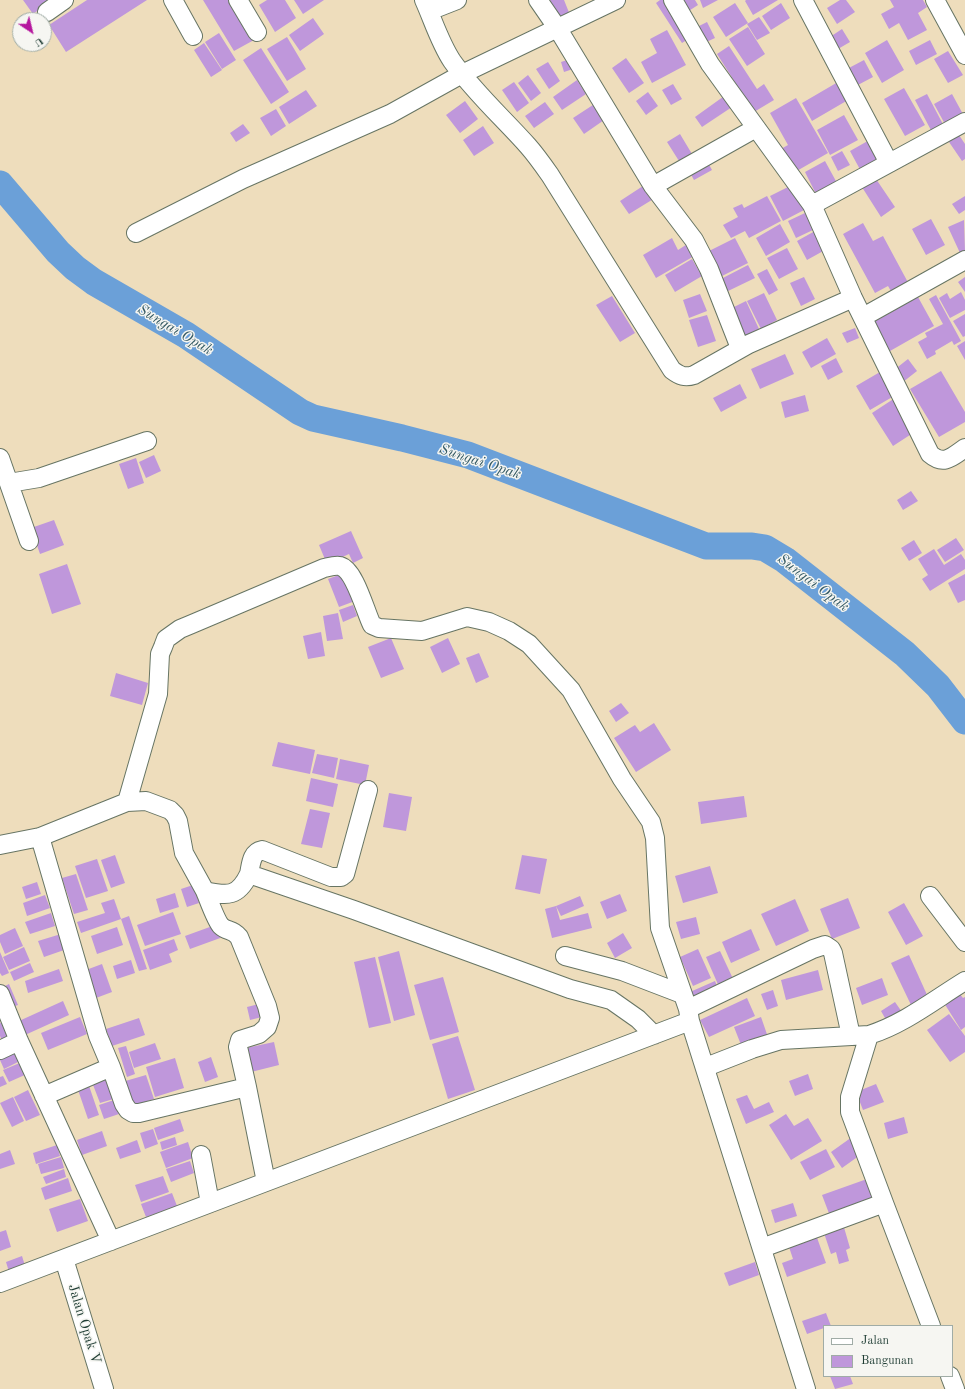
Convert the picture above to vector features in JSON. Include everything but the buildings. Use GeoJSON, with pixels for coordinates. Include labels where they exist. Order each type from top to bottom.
{"type":"FeatureCollection","features":[{"type":"Feature","properties":{"kind":"street"},"geometry":{"type":"LineString","coordinates":[[47,12],[64,0]]}},
{"type":"Feature","properties":{"kind":"street"},"geometry":{"type":"LineString","coordinates":[[173,0],[193,36]]}},
{"type":"Feature","properties":{"kind":"street"},"geometry":{"type":"LineString","coordinates":[[238,0],[258,32]]}},
{"type":"Feature","properties":{"kind":"street"},"geometry":{"type":"LineString","coordinates":[[458,0],[426,6],[445,48],[462,74],[479,95],[528,146],[550,175],[672,370],[679,376],[687,377],[694,375],[740,348],[854,298]]}},
{"type":"Feature","properties":{"kind":"street"},"geometry":{"type":"LineString","coordinates":[[538,0],[558,29],[653,186],[694,240],[712,275],[740,348]]}},
{"type":"Feature","properties":{"kind":"street"},"geometry":{"type":"LineString","coordinates":[[136,233],[243,179],[390,114],[462,74],[616,0]]}},
{"type":"Feature","properties":{"kind":"street"},"geometry":{"type":"LineString","coordinates":[[673,0],[710,64],[812,205],[863,317],[930,454],[936,459],[943,461],[953,457],[965,448]]}},
{"type":"Feature","properties":{"kind":"street"},"geometry":{"type":"LineString","coordinates":[[803,0],[889,163]]}},
{"type":"Feature","properties":{"kind":"street"},"geometry":{"type":"LineString","coordinates":[[936,0],[965,55]]}},
{"type":"Feature","properties":{"kind":"street"},"geometry":{"type":"LineString","coordinates":[[812,205],[965,122]]}},
{"type":"Feature","properties":{"kind":"street"},"geometry":{"type":"LineString","coordinates":[[653,186],[756,128]]}},
{"type":"Feature","properties":{"kind":"street"},"geometry":{"type":"LineString","coordinates":[[863,317],[965,260]]}},
{"type":"Feature","properties":{"kind":"street"},"geometry":{"type":"LineString","coordinates":[[9,483],[39,478],[147,441]]}},
{"type":"Feature","properties":{"kind":"street"},"geometry":{"type":"LineString","coordinates":[[0,458],[29,541]]}},
{"type":"Feature","properties":{"kind":"street"},"geometry":{"type":"LineString","coordinates":[[127,802],[158,694],[160,654],[166,639],[180,629],[324,568],[338,566],[345,569],[350,575],[372,625],[379,628],[422,631],[467,617],[489,622],[509,631],[529,644],[571,690],[622,779],[651,822],[655,838],[660,928],[706,1067],[806,1389]]}},
{"type":"Feature","properties":{"kind":"street"},"geometry":{"type":"LineString","coordinates":[[205,890],[223,894],[238,890],[250,874],[254,855],[256,852],[262,850],[331,877],[341,877],[344,874],[368,790]]}},
{"type":"Feature","properties":{"kind":"street"},"geometry":{"type":"LineString","coordinates":[[0,845],[40,837],[127,802],[146,800],[170,810],[175,815],[178,821],[184,853],[205,890],[220,925],[226,929],[234,931],[239,937],[267,1006],[270,1018],[267,1027],[259,1034],[240,1040],[238,1047],[266,1182]]}},
{"type":"Feature","properties":{"kind":"street"},"geometry":{"type":"LineString","coordinates":[[40,837],[98,1036],[111,1066],[124,1104],[128,1110],[133,1113],[139,1113],[247,1087]]}},
{"type":"Feature","properties":{"kind":"street"},"geometry":{"type":"LineString","coordinates":[[250,874],[354,910],[570,989],[611,1000],[638,1020],[654,1035]]}},
{"type":"Feature","properties":{"kind":"street"},"geometry":{"type":"LineString","coordinates":[[930,896],[965,942]]}},
{"type":"Feature","properties":{"kind":"street"},"geometry":{"type":"LineString","coordinates":[[0,1283],[654,1035],[687,1008],[813,949],[825,946],[833,952],[851,1036]]}},
{"type":"Feature","properties":{"kind":"street"},"geometry":{"type":"LineString","coordinates":[[565,956],[622,971],[687,1008]]}},
{"type":"Feature","properties":{"kind":"street"},"geometry":{"type":"LineString","coordinates":[[706,1067],[752,1049],[781,1040],[869,1035],[896,1024],[961,984]]}},
{"type":"Feature","properties":{"kind":"street"},"geometry":{"type":"LineString","coordinates":[[0,994],[19,1041],[111,1241]]}},
{"type":"Feature","properties":{"kind":"street"},"geometry":{"type":"LineString","coordinates":[[869,1035],[850,1097],[850,1112],[931,1325]]}},
{"type":"Feature","properties":{"kind":"street"},"geometry":{"type":"LineString","coordinates":[[0,1050],[19,1041]]}},
{"type":"Feature","properties":{"kind":"street"},"geometry":{"type":"LineString","coordinates":[[44,1096],[111,1066]]}},
{"type":"Feature","properties":{"kind":"street"},"geometry":{"type":"LineString","coordinates":[[201,1155],[210,1203]]}},
{"type":"Feature","properties":{"kind":"street"},"geometry":{"type":"LineString","coordinates":[[762,1248],[884,1203]]}},
{"type":"Feature","properties":{"kind":"street","name":"Jalan Opak V"},"geometry":{"type":"LineString","coordinates":[[64,1259],[104,1389]]}},
{"type":"Feature","properties":{"kind":"street"},"geometry":{"type":"LineString","coordinates":[[950,1377],[955,1389]]}},
{"type":"Feature","properties":{"kind":"waterway","name":"Sungai Opak"},"geometry":{"type":"LineString","coordinates":[[0,184],[58,252],[75,268],[94,282],[186,335],[300,412],[313,418],[402,438],[468,455],[706,546],[752,546],[765,548],[785,560],[905,654],[938,686],[965,721]]}}]}
